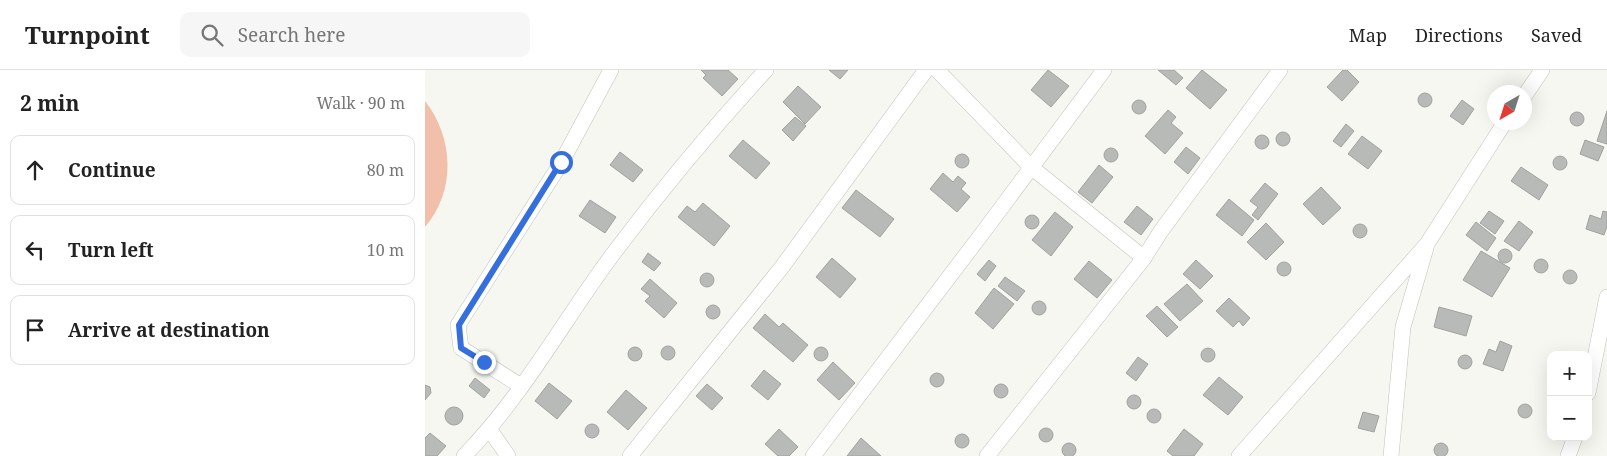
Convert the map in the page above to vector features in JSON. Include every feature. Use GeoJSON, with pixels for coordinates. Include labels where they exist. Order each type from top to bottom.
{"type":"FeatureCollection","features":[{"type":"Feature","properties":{"kind":"street"},"geometry":{"type":"LineString","coordinates":[[521,386],[461,348],[459,325],[561,162],[611,70]]}},
{"type":"Feature","properties":{"kind":"street"},"geometry":{"type":"LineString","coordinates":[[464,456],[490,430],[613,254],[711,130],[766,70]]}},
{"type":"Feature","properties":{"kind":"street"},"geometry":{"type":"LineString","coordinates":[[630,456],[782,267],[926,70]]}},
{"type":"Feature","properties":{"kind":"street"},"geometry":{"type":"LineString","coordinates":[[937,70],[1031,167],[1144,258]]}},
{"type":"Feature","properties":{"kind":"street"},"geometry":{"type":"LineString","coordinates":[[813,456],[981,236],[1104,70]]}},
{"type":"Feature","properties":{"kind":"street"},"geometry":{"type":"LineString","coordinates":[[987,456],[1144,258],[1161,231],[1280,70]]}},
{"type":"Feature","properties":{"kind":"street"},"geometry":{"type":"LineString","coordinates":[[1531,85],[1542,70]]}},
{"type":"Feature","properties":{"kind":"street"},"geometry":{"type":"LineString","coordinates":[[1239,456],[1427,244],[1500,130]]}},
{"type":"Feature","properties":{"kind":"street"},"geometry":{"type":"LineString","coordinates":[[1391,456],[1403,327],[1427,244]]}},
{"type":"Feature","properties":{"kind":"street"},"geometry":{"type":"LineString","coordinates":[[1592,373],[1607,297]]}},
{"type":"Feature","properties":{"kind":"street"},"geometry":{"type":"LineString","coordinates":[[490,430],[508,456]]}},
{"type":"Feature","properties":{"kind":"street"},"geometry":{"type":"LineString","coordinates":[[1567,456],[1573,441]]}},
{"type":"Feature","properties":{"kind":"shaded area"},"geometry":{"type":"Polygon","coordinates":[[[425,101],[442,131],[447,164],[446,181],[442,197],[435,213],[425,227],[425,101]]]}},
{"type":"Feature","properties":{"kind":"building"},"geometry":{"type":"Polygon","coordinates":[[[701,70],[728,70],[738,79],[722,96],[703,78],[706,75],[701,70]]]}},
{"type":"Feature","properties":{"kind":"building"},"geometry":{"type":"Polygon","coordinates":[[[829,70],[848,70],[840,79],[829,70]]]}},
{"type":"Feature","properties":{"kind":"building"},"geometry":{"type":"Polygon","coordinates":[[[1048,70],[1069,86],[1051,107],[1031,90],[1048,70]]]}},
{"type":"Feature","properties":{"kind":"building"},"geometry":{"type":"Polygon","coordinates":[[[1158,70],[1174,70],[1183,78],[1176,85],[1158,70]]]}},
{"type":"Feature","properties":{"kind":"building"},"geometry":{"type":"Polygon","coordinates":[[[1202,70],[1227,90],[1210,109],[1186,88],[1202,70]]]}},
{"type":"Feature","properties":{"kind":"building"},"geometry":{"type":"Polygon","coordinates":[[[1343,70],[1347,70],[1359,82],[1342,101],[1327,87],[1343,70]]]}},
{"type":"Feature","properties":{"kind":"building"},"geometry":{"type":"Polygon","coordinates":[[[798,86],[821,107],[805,124],[783,102],[798,86]]]}},
{"type":"Feature","properties":{"kind":"building"},"geometry":{"type":"Polygon","coordinates":[[[1422,93],[1428,93],[1432,100],[1428,107],[1422,107],[1418,103],[1418,97],[1422,93]]]}},
{"type":"Feature","properties":{"kind":"building"},"geometry":{"type":"Polygon","coordinates":[[[1139,100],[1144,102],[1146,107],[1144,112],[1139,114],[1134,112],[1132,107],[1134,102],[1139,100]]]}},
{"type":"Feature","properties":{"kind":"building"},"geometry":{"type":"Polygon","coordinates":[[[1462,100],[1474,109],[1463,125],[1450,116],[1462,100]]]}},
{"type":"Feature","properties":{"kind":"building"},"geometry":{"type":"Polygon","coordinates":[[[1168,110],[1176,117],[1171,123],[1183,133],[1165,154],[1145,136],[1168,110]]]}},
{"type":"Feature","properties":{"kind":"building"},"geometry":{"type":"Polygon","coordinates":[[[1607,111],[1607,144],[1597,141],[1607,111]]]}},
{"type":"Feature","properties":{"kind":"building"},"geometry":{"type":"Polygon","coordinates":[[[1577,112],[1582,114],[1584,119],[1582,124],[1577,126],[1572,124],[1570,119],[1572,114],[1577,112]]]}},
{"type":"Feature","properties":{"kind":"building"},"geometry":{"type":"Polygon","coordinates":[[[795,117],[806,126],[793,141],[782,130],[795,117]]]}},
{"type":"Feature","properties":{"kind":"building"},"geometry":{"type":"Polygon","coordinates":[[[1346,124],[1354,131],[1341,147],[1333,141],[1346,124]]]}},
{"type":"Feature","properties":{"kind":"building"},"geometry":{"type":"Polygon","coordinates":[[[1280,132],[1286,132],[1290,139],[1286,146],[1280,146],[1276,142],[1276,136],[1280,132]]]}},
{"type":"Feature","properties":{"kind":"building"},"geometry":{"type":"Polygon","coordinates":[[[1259,135],[1265,135],[1269,142],[1265,149],[1259,149],[1255,145],[1255,139],[1259,135]]]}},
{"type":"Feature","properties":{"kind":"building"},"geometry":{"type":"Polygon","coordinates":[[[1362,136],[1382,151],[1368,169],[1348,154],[1362,136]]]}},
{"type":"Feature","properties":{"kind":"building"},"geometry":{"type":"Polygon","coordinates":[[[743,140],[770,163],[756,179],[729,156],[743,140]]]}},
{"type":"Feature","properties":{"kind":"building"},"geometry":{"type":"Polygon","coordinates":[[[1585,140],[1604,147],[1598,161],[1580,154],[1585,140]]]}},
{"type":"Feature","properties":{"kind":"building"},"geometry":{"type":"Polygon","coordinates":[[[1186,147],[1200,158],[1188,174],[1174,162],[1186,147]]]}},
{"type":"Feature","properties":{"kind":"building"},"geometry":{"type":"Polygon","coordinates":[[[1111,148],[1116,150],[1118,155],[1116,160],[1111,162],[1106,160],[1104,155],[1106,150],[1111,148]]]}},
{"type":"Feature","properties":{"kind":"building"},"geometry":{"type":"Polygon","coordinates":[[[620,152],[643,170],[633,182],[610,165],[620,152]]]}},
{"type":"Feature","properties":{"kind":"building"},"geometry":{"type":"Polygon","coordinates":[[[962,154],[967,156],[969,161],[967,166],[962,168],[957,166],[955,161],[957,156],[962,154]]]}},
{"type":"Feature","properties":{"kind":"building"},"geometry":{"type":"Polygon","coordinates":[[[1560,156],[1565,158],[1567,163],[1565,168],[1560,170],[1555,168],[1553,163],[1555,158],[1560,156]]]}},
{"type":"Feature","properties":{"kind":"building"},"geometry":{"type":"Polygon","coordinates":[[[1099,165],[1113,177],[1092,203],[1078,192],[1099,165]]]}},
{"type":"Feature","properties":{"kind":"building"},"geometry":{"type":"Polygon","coordinates":[[[1521,167],[1548,185],[1539,200],[1511,181],[1521,167]]]}},
{"type":"Feature","properties":{"kind":"building"},"geometry":{"type":"Polygon","coordinates":[[[943,173],[953,182],[958,176],[966,183],[961,189],[970,197],[957,212],[930,189],[943,173]]]}},
{"type":"Feature","properties":{"kind":"building"},"geometry":{"type":"Polygon","coordinates":[[[1265,183],[1278,194],[1258,220],[1252,215],[1258,207],[1250,201],[1265,183]]]}},
{"type":"Feature","properties":{"kind":"building"},"geometry":{"type":"Polygon","coordinates":[[[1321,187],[1341,208],[1323,225],[1303,204],[1321,187]]]}},
{"type":"Feature","properties":{"kind":"building"},"geometry":{"type":"Polygon","coordinates":[[[856,190],[894,219],[880,237],[842,208],[856,190]]]}},
{"type":"Feature","properties":{"kind":"building"},"geometry":{"type":"Polygon","coordinates":[[[1229,199],[1254,220],[1242,236],[1216,215],[1229,199]]]}},
{"type":"Feature","properties":{"kind":"building"},"geometry":{"type":"Polygon","coordinates":[[[590,200],[616,217],[605,233],[579,216],[590,200]]]}},
{"type":"Feature","properties":{"kind":"building"},"geometry":{"type":"Polygon","coordinates":[[[703,203],[730,226],[714,246],[678,217],[687,206],[695,212],[703,203]]]}},
{"type":"Feature","properties":{"kind":"building"},"geometry":{"type":"Polygon","coordinates":[[[1137,206],[1153,219],[1141,235],[1124,222],[1137,206]]]}},
{"type":"Feature","properties":{"kind":"building"},"geometry":{"type":"Polygon","coordinates":[[[1489,211],[1504,221],[1495,234],[1480,223],[1489,211]]]}},
{"type":"Feature","properties":{"kind":"building"},"geometry":{"type":"Polygon","coordinates":[[[1603,211],[1607,212],[1607,226],[1604,235],[1586,229],[1590,215],[1601,219],[1603,211]]]}},
{"type":"Feature","properties":{"kind":"building"},"geometry":{"type":"Polygon","coordinates":[[[1055,212],[1073,227],[1051,256],[1032,240],[1055,212]]]}},
{"type":"Feature","properties":{"kind":"building"},"geometry":{"type":"Polygon","coordinates":[[[1032,215],[1037,217],[1039,222],[1037,227],[1032,229],[1027,227],[1025,222],[1027,217],[1032,215]]]}},
{"type":"Feature","properties":{"kind":"building"},"geometry":{"type":"Polygon","coordinates":[[[1519,221],[1533,232],[1519,251],[1504,241],[1519,221]]]}},
{"type":"Feature","properties":{"kind":"building"},"geometry":{"type":"Polygon","coordinates":[[[1476,222],[1496,238],[1487,251],[1466,235],[1476,222]]]}},
{"type":"Feature","properties":{"kind":"building"},"geometry":{"type":"Polygon","coordinates":[[[1266,223],[1284,242],[1266,260],[1247,242],[1266,223]]]}},
{"type":"Feature","properties":{"kind":"building"},"geometry":{"type":"Polygon","coordinates":[[[1360,224],[1365,226],[1367,231],[1365,236],[1360,238],[1355,236],[1353,231],[1355,226],[1360,224]]]}},
{"type":"Feature","properties":{"kind":"building"},"geometry":{"type":"Polygon","coordinates":[[[1505,249],[1510,251],[1512,256],[1510,261],[1505,263],[1500,261],[1498,256],[1500,251],[1505,249]]]}},
{"type":"Feature","properties":{"kind":"building"},"geometry":{"type":"Polygon","coordinates":[[[1481,251],[1510,268],[1492,297],[1463,280],[1481,251]]]}},
{"type":"Feature","properties":{"kind":"building"},"geometry":{"type":"Polygon","coordinates":[[[648,253],[661,263],[654,271],[642,262],[648,253]]]}},
{"type":"Feature","properties":{"kind":"building"},"geometry":{"type":"Polygon","coordinates":[[[832,258],[856,279],[840,298],[816,277],[832,258]]]}},
{"type":"Feature","properties":{"kind":"building"},"geometry":{"type":"Polygon","coordinates":[[[1541,259],[1546,261],[1548,266],[1546,271],[1541,273],[1536,271],[1534,266],[1536,261],[1541,259]]]}},
{"type":"Feature","properties":{"kind":"building"},"geometry":{"type":"Polygon","coordinates":[[[989,260],[996,266],[985,281],[977,274],[989,260]]]}},
{"type":"Feature","properties":{"kind":"building"},"geometry":{"type":"Polygon","coordinates":[[[1196,260],[1213,276],[1200,289],[1183,274],[1196,260]]]}},
{"type":"Feature","properties":{"kind":"building"},"geometry":{"type":"Polygon","coordinates":[[[1089,261],[1112,280],[1097,298],[1074,279],[1089,261]]]}},
{"type":"Feature","properties":{"kind":"building"},"geometry":{"type":"Polygon","coordinates":[[[1284,262],[1289,264],[1291,269],[1289,274],[1284,276],[1279,274],[1277,269],[1279,264],[1284,262]]]}},
{"type":"Feature","properties":{"kind":"building"},"geometry":{"type":"Polygon","coordinates":[[[1570,270],[1575,272],[1577,277],[1575,282],[1570,284],[1565,282],[1563,277],[1565,272],[1570,270]]]}},
{"type":"Feature","properties":{"kind":"building"},"geometry":{"type":"Polygon","coordinates":[[[707,273],[712,275],[714,280],[712,285],[707,287],[702,285],[700,280],[702,275],[707,273]]]}},
{"type":"Feature","properties":{"kind":"building"},"geometry":{"type":"Polygon","coordinates":[[[1005,277],[1025,291],[1017,301],[998,286],[1005,277]]]}},
{"type":"Feature","properties":{"kind":"building"},"geometry":{"type":"Polygon","coordinates":[[[650,279],[677,303],[664,318],[645,301],[650,296],[641,289],[650,279]]]}},
{"type":"Feature","properties":{"kind":"building"},"geometry":{"type":"Polygon","coordinates":[[[1187,284],[1203,301],[1180,321],[1164,304],[1187,284]]]}},
{"type":"Feature","properties":{"kind":"building"},"geometry":{"type":"Polygon","coordinates":[[[994,288],[1014,304],[993,329],[975,313],[994,288]]]}},
{"type":"Feature","properties":{"kind":"building"},"geometry":{"type":"Polygon","coordinates":[[[1229,298],[1250,318],[1243,326],[1239,321],[1233,327],[1216,311],[1229,298]]]}},
{"type":"Feature","properties":{"kind":"building"},"geometry":{"type":"Polygon","coordinates":[[[1039,301],[1044,303],[1046,308],[1044,313],[1039,315],[1034,313],[1032,308],[1034,303],[1039,301]]]}},
{"type":"Feature","properties":{"kind":"building"},"geometry":{"type":"Polygon","coordinates":[[[713,305],[718,307],[720,312],[718,317],[713,319],[708,317],[706,312],[708,307],[713,305]]]}},
{"type":"Feature","properties":{"kind":"building"},"geometry":{"type":"Polygon","coordinates":[[[1157,306],[1178,327],[1167,337],[1146,316],[1157,306]]]}},
{"type":"Feature","properties":{"kind":"building"},"geometry":{"type":"Polygon","coordinates":[[[1439,307],[1472,316],[1466,336],[1434,327],[1439,307]]]}},
{"type":"Feature","properties":{"kind":"building"},"geometry":{"type":"Polygon","coordinates":[[[765,314],[779,327],[783,323],[808,345],[793,362],[753,328],[765,314]]]}},
{"type":"Feature","properties":{"kind":"building"},"geometry":{"type":"Polygon","coordinates":[[[1500,341],[1512,346],[1503,371],[1483,364],[1489,349],[1496,352],[1500,341]]]}},
{"type":"Feature","properties":{"kind":"building"},"geometry":{"type":"Polygon","coordinates":[[[668,346],[673,348],[675,353],[673,358],[668,360],[663,358],[661,353],[663,348],[668,346]]]}},
{"type":"Feature","properties":{"kind":"building"},"geometry":{"type":"Polygon","coordinates":[[[635,347],[640,349],[642,354],[640,359],[635,361],[630,359],[628,354],[630,349],[635,347]]]}},
{"type":"Feature","properties":{"kind":"building"},"geometry":{"type":"Polygon","coordinates":[[[821,347],[826,349],[828,354],[826,359],[821,361],[816,359],[814,354],[816,349],[821,347]]]}},
{"type":"Feature","properties":{"kind":"building"},"geometry":{"type":"Polygon","coordinates":[[[1208,348],[1213,350],[1215,355],[1213,360],[1208,362],[1203,360],[1201,355],[1203,350],[1208,348]]]}},
{"type":"Feature","properties":{"kind":"building"},"geometry":{"type":"Polygon","coordinates":[[[1465,355],[1470,357],[1472,362],[1470,367],[1465,369],[1460,367],[1458,362],[1460,357],[1465,355]]]}},
{"type":"Feature","properties":{"kind":"building"},"geometry":{"type":"Polygon","coordinates":[[[1138,357],[1148,364],[1136,381],[1126,373],[1138,357]]]}},
{"type":"Feature","properties":{"kind":"building"},"geometry":{"type":"Polygon","coordinates":[[[833,362],[855,383],[839,400],[817,380],[833,362]]]}},
{"type":"Feature","properties":{"kind":"building"},"geometry":{"type":"Polygon","coordinates":[[[764,370],[781,384],[768,400],[751,386],[764,370]]]}},
{"type":"Feature","properties":{"kind":"building"},"geometry":{"type":"Polygon","coordinates":[[[937,373],[942,375],[944,380],[942,385],[937,387],[932,385],[930,380],[932,375],[937,373]]]}},
{"type":"Feature","properties":{"kind":"building"},"geometry":{"type":"Polygon","coordinates":[[[1219,377],[1243,397],[1228,415],[1203,395],[1219,377]]]}},
{"type":"Feature","properties":{"kind":"building"},"geometry":{"type":"Polygon","coordinates":[[[475,378],[490,390],[484,398],[469,386],[475,378]]]}},
{"type":"Feature","properties":{"kind":"building"},"geometry":{"type":"Polygon","coordinates":[[[549,383],[572,401],[557,419],[535,401],[549,383]]]}},
{"type":"Feature","properties":{"kind":"building"},"geometry":{"type":"Polygon","coordinates":[[[707,384],[723,398],[712,410],[696,396],[707,384]]]}},
{"type":"Feature","properties":{"kind":"building"},"geometry":{"type":"Polygon","coordinates":[[[1001,384],[1006,386],[1008,391],[1006,396],[1001,398],[996,396],[994,391],[996,386],[1001,384]]]}},
{"type":"Feature","properties":{"kind":"building"},"geometry":{"type":"Polygon","coordinates":[[[425,385],[430,387],[431,393],[425,400],[425,385]]]}},
{"type":"Feature","properties":{"kind":"building"},"geometry":{"type":"Polygon","coordinates":[[[626,390],[647,408],[628,430],[607,412],[626,390]]]}},
{"type":"Feature","properties":{"kind":"building"},"geometry":{"type":"Polygon","coordinates":[[[1134,395],[1139,397],[1141,402],[1139,407],[1134,409],[1129,407],[1127,402],[1129,397],[1134,395]]]}},
{"type":"Feature","properties":{"kind":"building"},"geometry":{"type":"Polygon","coordinates":[[[1525,404],[1530,406],[1532,411],[1530,416],[1525,418],[1520,416],[1518,411],[1520,406],[1525,404]]]}},
{"type":"Feature","properties":{"kind":"building"},"geometry":{"type":"Polygon","coordinates":[[[454,407],[460,410],[463,416],[460,422],[454,425],[448,422],[445,416],[448,410],[454,407]]]}},
{"type":"Feature","properties":{"kind":"building"},"geometry":{"type":"Polygon","coordinates":[[[1154,409],[1159,411],[1161,416],[1159,421],[1154,423],[1149,421],[1147,416],[1149,411],[1154,409]]]}},
{"type":"Feature","properties":{"kind":"building"},"geometry":{"type":"Polygon","coordinates":[[[1363,412],[1379,416],[1374,432],[1358,428],[1363,412]]]}},
{"type":"Feature","properties":{"kind":"building"},"geometry":{"type":"Polygon","coordinates":[[[592,424],[597,426],[599,431],[597,436],[592,438],[587,436],[585,431],[587,426],[592,424]]]}},
{"type":"Feature","properties":{"kind":"building"},"geometry":{"type":"Polygon","coordinates":[[[1046,428],[1051,430],[1053,435],[1051,440],[1046,442],[1041,440],[1039,435],[1041,430],[1046,428]]]}},
{"type":"Feature","properties":{"kind":"building"},"geometry":{"type":"Polygon","coordinates":[[[779,429],[798,447],[789,456],[778,456],[765,444],[779,429]]]}},
{"type":"Feature","properties":{"kind":"building"},"geometry":{"type":"Polygon","coordinates":[[[1184,429],[1203,444],[1194,456],[1173,456],[1167,451],[1184,429]]]}},
{"type":"Feature","properties":{"kind":"building"},"geometry":{"type":"Polygon","coordinates":[[[430,433],[446,446],[437,456],[425,456],[425,438],[430,433]]]}},
{"type":"Feature","properties":{"kind":"building"},"geometry":{"type":"Polygon","coordinates":[[[962,434],[967,436],[969,441],[967,446],[962,448],[957,446],[955,441],[957,436],[962,434]]]}},
{"type":"Feature","properties":{"kind":"building"},"geometry":{"type":"Polygon","coordinates":[[[861,438],[881,456],[847,456],[861,438]]]}},
{"type":"Feature","properties":{"kind":"building"},"geometry":{"type":"Polygon","coordinates":[[[1069,443],[1074,445],[1076,450],[1074,455],[1069,457],[1064,455],[1062,450],[1064,445],[1069,443]]]}},
{"type":"Feature","properties":{"kind":"building"},"geometry":{"type":"Polygon","coordinates":[[[1441,443],[1446,445],[1448,450],[1446,455],[1441,457],[1436,455],[1434,450],[1436,445],[1441,443]]]}},
{"type":"Feature","properties":{"kind":"route"},"geometry":{"type":"LineString","coordinates":[[484,362],[461,348],[459,325],[561,162]]}}]}
